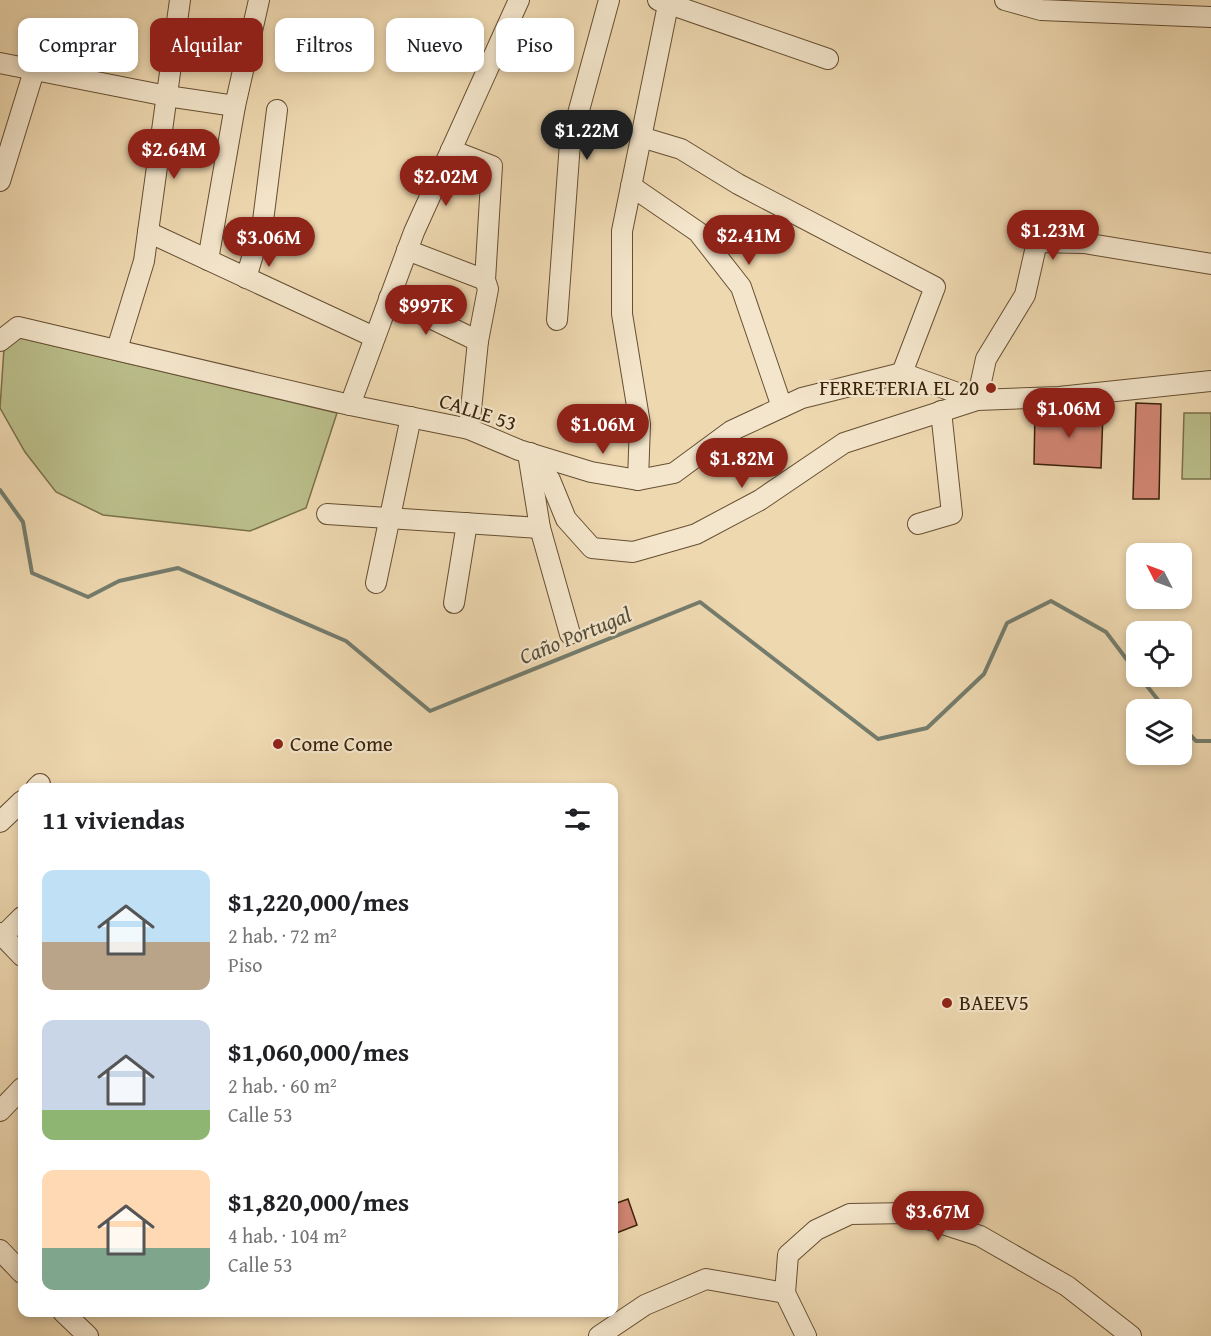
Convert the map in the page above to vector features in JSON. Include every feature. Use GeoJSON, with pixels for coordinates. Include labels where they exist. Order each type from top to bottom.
{"type":"FeatureCollection","features":[{"type":"Feature","properties":{"kind":"street"},"geometry":{"type":"LineString","coordinates":[[117,349],[144,261],[180,0]]}},
{"type":"Feature","properties":{"kind":"street"},"geometry":{"type":"LineString","coordinates":[[208,260],[235,106],[259,0],[254,0]]}},
{"type":"Feature","properties":{"kind":"street"},"geometry":{"type":"LineString","coordinates":[[350,405],[407,250],[519,0]]}},
{"type":"Feature","properties":{"kind":"street"},"geometry":{"type":"LineString","coordinates":[[556,320],[570,142],[609,0]]}},
{"type":"Feature","properties":{"kind":"street"},"geometry":{"type":"LineString","coordinates":[[1014,1],[1041,10],[1116,7],[1211,17]]}},
{"type":"Feature","properties":{"kind":"street"},"geometry":{"type":"LineString","coordinates":[[638,480],[640,424],[622,314],[622,231],[641,137],[663,3],[828,59]]}},
{"type":"Feature","properties":{"kind":"street"},"geometry":{"type":"LineString","coordinates":[[0,63],[18,67]]}},
{"type":"Feature","properties":{"kind":"street"},"geometry":{"type":"LineString","coordinates":[[0,181],[34,72]]}},
{"type":"Feature","properties":{"kind":"street"},"geometry":{"type":"LineString","coordinates":[[39,72],[235,106]]}},
{"type":"Feature","properties":{"kind":"street"},"geometry":{"type":"LineString","coordinates":[[246,278],[263,221],[277,110]]}},
{"type":"Feature","properties":{"kind":"street"},"geometry":{"type":"LineString","coordinates":[[641,137],[681,148],[738,184],[935,287],[902,373],[977,400]]}},
{"type":"Feature","properties":{"kind":"street"},"geometry":{"type":"LineString","coordinates":[[451,150],[492,166],[484,280],[488,289],[478,340],[469,429]]}},
{"type":"Feature","properties":{"kind":"street"},"geometry":{"type":"LineString","coordinates":[[631,186],[699,232],[741,287],[782,407]]}},
{"type":"Feature","properties":{"kind":"street"},"geometry":{"type":"LineString","coordinates":[[148,232],[374,337]]}},
{"type":"Feature","properties":{"kind":"street"},"geometry":{"type":"LineString","coordinates":[[977,400],[986,359],[1025,295],[1037,242],[1084,243],[1211,264]]}},
{"type":"Feature","properties":{"kind":"street"},"geometry":{"type":"LineString","coordinates":[[407,250],[484,280]]}},
{"type":"Feature","properties":{"kind":"street"},"geometry":{"type":"LineString","coordinates":[[389,298],[478,340]]}},
{"type":"Feature","properties":{"kind":"street","name":"CALLE 53"},"geometry":{"type":"LineString","coordinates":[[0,341],[18,327],[350,405],[469,429],[529,453],[591,472],[638,480],[674,474],[731,431],[802,398],[902,373]]}},
{"type":"Feature","properties":{"kind":"street"},"geometry":{"type":"LineString","coordinates":[[529,453],[550,480],[566,519],[592,548],[633,552],[696,534],[760,500],[844,443],[977,400],[1059,397],[1211,381]]}},
{"type":"Feature","properties":{"kind":"street"},"geometry":{"type":"LineString","coordinates":[[918,524],[952,514],[941,411]]}},
{"type":"Feature","properties":{"kind":"street"},"geometry":{"type":"LineString","coordinates":[[376,583],[411,417]]}},
{"type":"Feature","properties":{"kind":"street"},"geometry":{"type":"LineString","coordinates":[[529,453],[540,528],[570,634]]}},
{"type":"Feature","properties":{"kind":"street"},"geometry":{"type":"LineString","coordinates":[[327,514],[540,528]]}},
{"type":"Feature","properties":{"kind":"street"},"geometry":{"type":"LineString","coordinates":[[454,603],[467,523]]}},
{"type":"Feature","properties":{"kind":"street"},"geometry":{"type":"LineString","coordinates":[[0,822],[18,805]]}},
{"type":"Feature","properties":{"kind":"street"},"geometry":{"type":"LineString","coordinates":[[18,921],[2,935],[18,952]]}},
{"type":"Feature","properties":{"kind":"street"},"geometry":{"type":"LineString","coordinates":[[0,1111],[18,1092]]}},
{"type":"Feature","properties":{"kind":"street"},"geometry":{"type":"LineString","coordinates":[[806,1336],[785,1293],[788,1255],[816,1230],[850,1214],[909,1213],[980,1236],[1067,1286],[1131,1336]]}},
{"type":"Feature","properties":{"kind":"street"},"geometry":{"type":"LineString","coordinates":[[0,1250],[18,1269]]}},
{"type":"Feature","properties":{"kind":"street"},"geometry":{"type":"LineString","coordinates":[[599,1336],[645,1305],[706,1279],[785,1293]]}},
{"type":"Feature","properties":{"kind":"street"},"geometry":{"type":"LineString","coordinates":[[68,1317],[88,1336]]}},
{"type":"Feature","properties":{"kind":"green space"},"geometry":{"type":"Polygon","coordinates":[[[17,337],[337,413],[306,508],[250,531],[103,515],[56,492],[25,452],[0,408],[4,348],[17,337]]]}},
{"type":"Feature","properties":{"kind":"green space"},"geometry":{"type":"Polygon","coordinates":[[[1184,413],[1211,413],[1211,479],[1182,479],[1184,413]]]}},
{"type":"Feature","properties":{"kind":"building"},"geometry":{"type":"Polygon","coordinates":[[[1136,403],[1161,404],[1159,499],[1133,499],[1136,403]]]}},
{"type":"Feature","properties":{"kind":"building"},"geometry":{"type":"Polygon","coordinates":[[[1035,412],[1103,413],[1101,468],[1034,464],[1035,412]]]}},
{"type":"Feature","properties":{"kind":"building"},"geometry":{"type":"Polygon","coordinates":[[[628,1199],[637,1225],[618,1232],[618,1203],[628,1199]]]}},
{"type":"Feature","properties":{"kind":"waterway","name":"Caño Portugal"},"geometry":{"type":"LineString","coordinates":[[0,490],[23,522],[32,573],[88,597],[119,581],[178,568],[346,641],[430,711],[700,602],[878,739],[927,728],[984,674],[1007,623],[1051,601],[1106,632],[1126,658]]}},
{"type":"Feature","properties":{"kind":"waterway","name":"Caño Portugal"},"geometry":{"type":"LineString","coordinates":[[1148,687],[1157,699]]}},
{"type":"Feature","properties":{"kind":"waterway","name":"Caño Portugal"},"geometry":{"type":"LineString","coordinates":[[1192,737],[1196,741],[1211,741]]}},
{"type":"Feature","properties":{"kind":"place","name":"FERRETERIA EL 20"},"geometry":{"type":"Point","coordinates":[991,388]}},
{"type":"Feature","properties":{"kind":"place","name":"Come Come"},"geometry":{"type":"Point","coordinates":[278,744]}},
{"type":"Feature","properties":{"kind":"place","name":"BAEEV5"},"geometry":{"type":"Point","coordinates":[947,1003]}}]}
